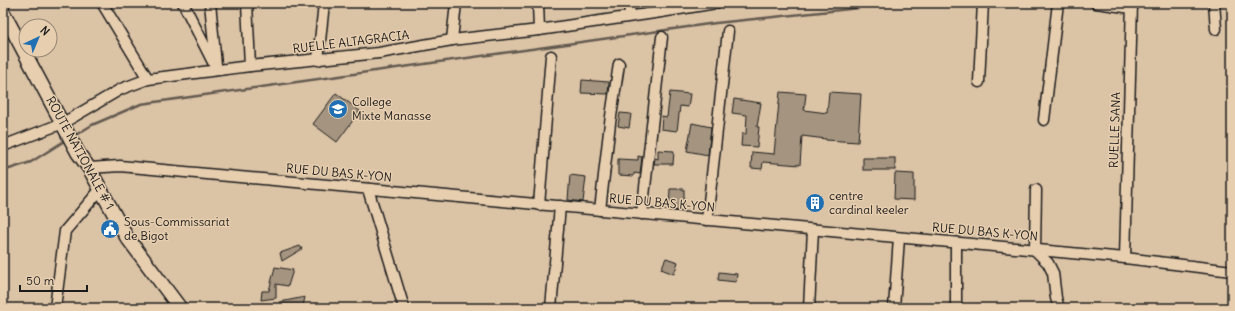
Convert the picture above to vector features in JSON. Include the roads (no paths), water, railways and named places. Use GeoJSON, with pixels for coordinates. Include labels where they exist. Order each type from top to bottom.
{"type":"FeatureCollection","features":[{"type":"Feature","properties":{"kind":"main road","name":"ROUTE NATIONALE # 1"},"geometry":{"type":"LineString","coordinates":[[3,12],[78,153],[89,168],[126,236],[180,308]]}},
{"type":"Feature","properties":{"kind":"street"},"geometry":{"type":"LineString","coordinates":[[102,3],[148,79]]}},
{"type":"Feature","properties":{"kind":"street"},"geometry":{"type":"LineString","coordinates":[[183,3],[217,70]]}},
{"type":"Feature","properties":{"kind":"street"},"geometry":{"type":"LineString","coordinates":[[210,3],[217,70]]}},
{"type":"Feature","properties":{"kind":"street"},"geometry":{"type":"LineString","coordinates":[[247,3],[250,66]]}},
{"type":"Feature","properties":{"kind":"street"},"geometry":{"type":"LineString","coordinates":[[318,60],[324,3]]}},
{"type":"Feature","properties":{"kind":"street"},"geometry":{"type":"LineString","coordinates":[[452,40],[456,3]]}},
{"type":"Feature","properties":{"kind":"street"},"geometry":{"type":"LineString","coordinates":[[538,3],[539,30]]}},
{"type":"Feature","properties":{"kind":"street"},"geometry":{"type":"LineString","coordinates":[[629,3],[630,16]]}},
{"type":"Feature","properties":{"kind":"street","name":"RUELLE ALTAGRACIA"},"geometry":{"type":"LineString","coordinates":[[3,146],[65,128],[122,89],[148,79],[250,66],[379,53],[452,40],[539,30],[630,16],[661,8],[716,3]]}},
{"type":"Feature","properties":{"kind":"street"},"geometry":{"type":"LineString","coordinates":[[979,82],[983,3]]}},
{"type":"Feature","properties":{"kind":"street"},"geometry":{"type":"LineString","coordinates":[[1044,120],[1058,3]]}},
{"type":"Feature","properties":{"kind":"street"},"geometry":{"type":"LineString","coordinates":[[1096,3],[1132,5]]}},
{"type":"Feature","properties":{"kind":"street"},"geometry":{"type":"LineString","coordinates":[[1214,3],[1216,29]]}},
{"type":"Feature","properties":{"kind":"street","name":"RUELLE SANA"},"geometry":{"type":"LineString","coordinates":[[1125,258],[1132,5]]}},
{"type":"Feature","properties":{"kind":"street"},"geometry":{"type":"LineString","coordinates":[[707,220],[728,31]]}},
{"type":"Feature","properties":{"kind":"street"},"geometry":{"type":"LineString","coordinates":[[642,214],[662,37]]}},
{"type":"Feature","properties":{"kind":"street"},"geometry":{"type":"LineString","coordinates":[[539,204],[551,56]]}},
{"type":"Feature","properties":{"kind":"street"},"geometry":{"type":"LineString","coordinates":[[600,210],[610,123],[619,64]]}},
{"type":"Feature","properties":{"kind":"street","name":"RUE DU BAS K-YON"},"geometry":{"type":"LineString","coordinates":[[89,168],[120,166],[1125,258],[1232,271]]}},
{"type":"Feature","properties":{"kind":"street"},"geometry":{"type":"LineString","coordinates":[[368,189],[404,308]]}},
{"type":"Feature","properties":{"kind":"street"},"geometry":{"type":"LineString","coordinates":[[55,308],[65,231],[100,190]]}},
{"type":"Feature","properties":{"kind":"street"},"geometry":{"type":"LineString","coordinates":[[1036,190],[1035,250],[1048,263],[1054,273],[1056,298],[1059,308]]}},
{"type":"Feature","properties":{"kind":"street"},"geometry":{"type":"LineString","coordinates":[[551,308],[560,206]]}},
{"type":"Feature","properties":{"kind":"street"},"geometry":{"type":"LineString","coordinates":[[809,308],[813,230]]}},
{"type":"Feature","properties":{"kind":"street"},"geometry":{"type":"LineString","coordinates":[[894,308],[899,238]]}},
{"type":"Feature","properties":{"kind":"street"},"geometry":{"type":"LineString","coordinates":[[956,243],[956,308]]}},
{"type":"Feature","properties":{"kind":"waterway"},"geometry":{"type":"LineString","coordinates":[[74,136],[92,125],[141,104],[716,23],[859,8],[863,3]]}},
{"type":"Feature","properties":{"kind":"waterway"},"geometry":{"type":"LineString","coordinates":[[3,171],[31,162],[66,140]]}},
{"type":"Feature","properties":{"kind":"place","name":"College Mixte Manasse"},"geometry":{"type":"Point","coordinates":[338,109]}},
{"type":"Feature","properties":{"kind":"place","name":"centre cardinal keeler"},"geometry":{"type":"Point","coordinates":[815,203]}},
{"type":"Feature","properties":{"kind":"place","name":"Sous-Commissariat de Bigot"},"geometry":{"type":"Point","coordinates":[110,229]}}]}
